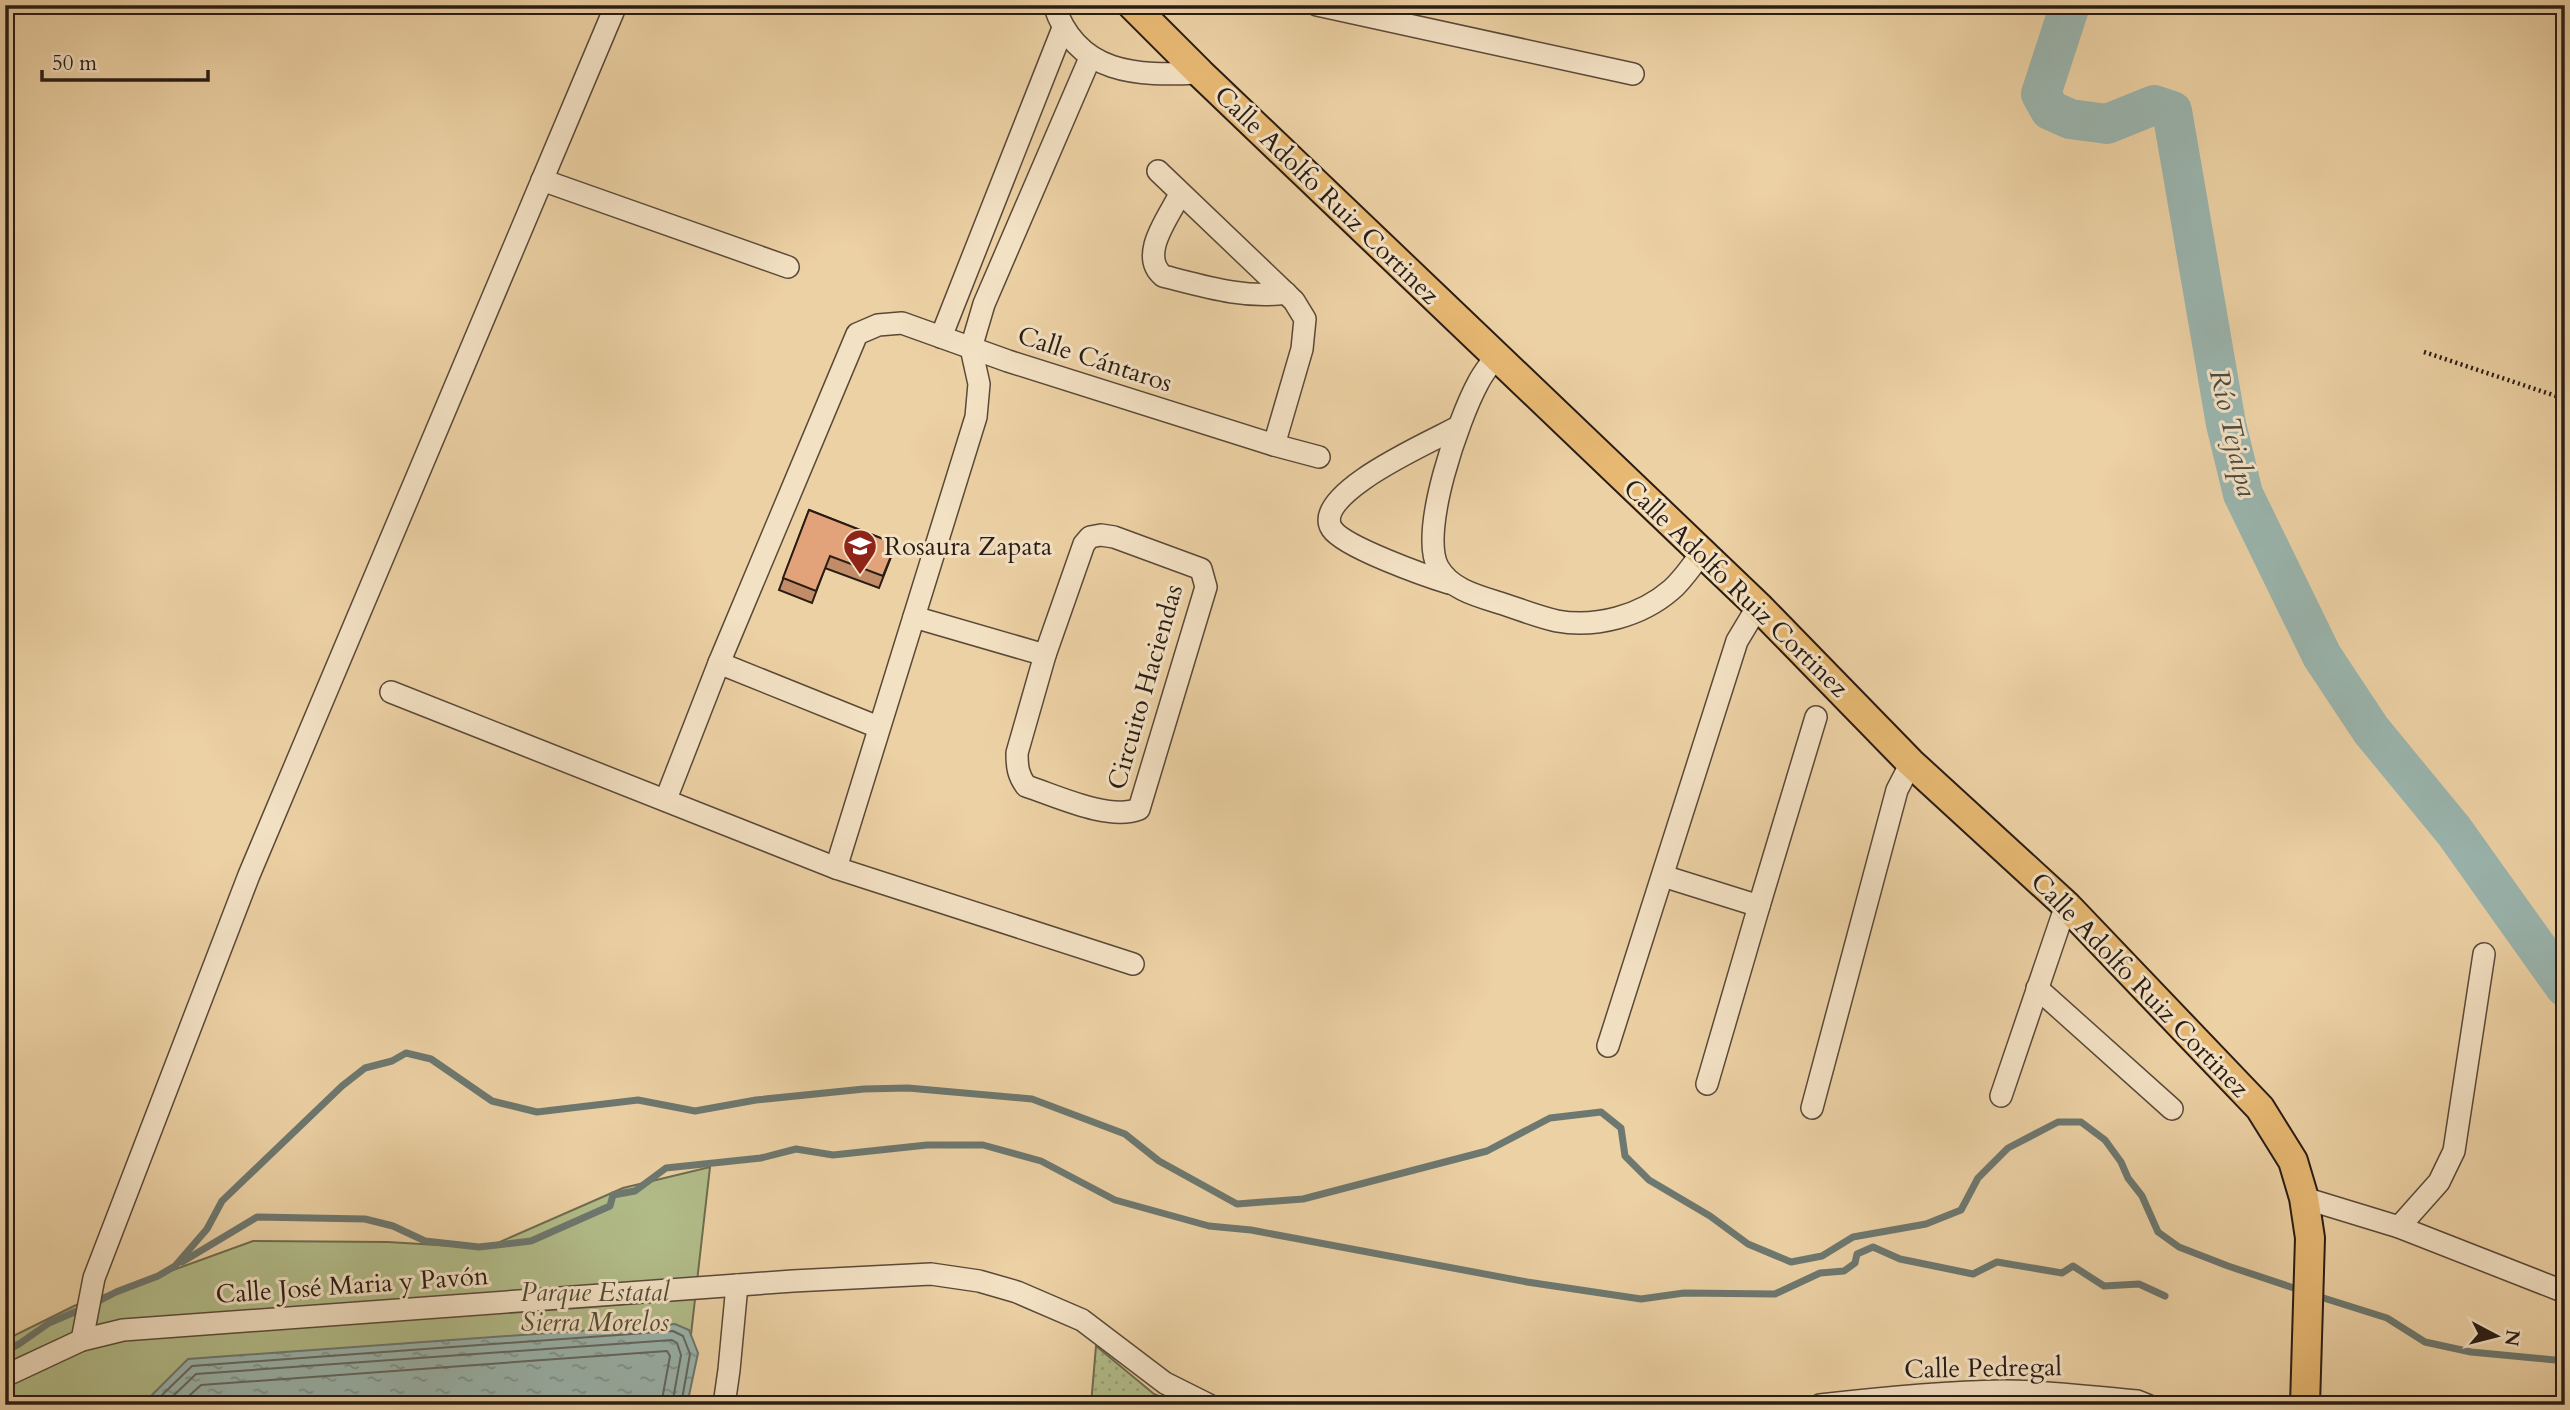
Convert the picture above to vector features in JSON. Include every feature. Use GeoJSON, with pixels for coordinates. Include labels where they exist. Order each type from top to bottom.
{"type":"FeatureCollection","features":[{"type":"Feature","properties":{"kind":"main road","name":"Calle Adolfo Ruiz Cortinez"},"geometry":{"type":"LineString","coordinates":[[1132,5],[1758,606],[1912,762],[2066,905],[2260,1108],[2293,1161],[2304,1198],[2310,1238],[2305,1318],[2305,1405]]}},
{"type":"Feature","properties":{"kind":"street"},"geometry":{"type":"LineString","coordinates":[[84,1329],[94,1278],[249,875],[616,5]]}},
{"type":"Feature","properties":{"kind":"street"},"geometry":{"type":"LineString","coordinates":[[1054,5],[1063,29],[1090,58],[1122,70],[1141,73],[1200,73]]}},
{"type":"Feature","properties":{"kind":"street"},"geometry":{"type":"LineString","coordinates":[[1317,5],[1633,74]]}},
{"type":"Feature","properties":{"kind":"street"},"geometry":{"type":"LineString","coordinates":[[941,337],[1063,29]]}},
{"type":"Feature","properties":{"kind":"street"},"geometry":{"type":"LineString","coordinates":[[836,868],[976,417],[979,384],[971,348],[996,271],[1090,58]]}},
{"type":"Feature","properties":{"kind":"street"},"geometry":{"type":"LineString","coordinates":[[1158,171],[1286,293],[1300,308],[1305,319],[1302,349],[1273,445]]}},
{"type":"Feature","properties":{"kind":"street"},"geometry":{"type":"LineString","coordinates":[[541,180],[788,267]]}},
{"type":"Feature","properties":{"kind":"street"},"geometry":{"type":"LineString","coordinates":[[1180,194],[1153,249],[1152,262],[1156,271],[1163,276],[1222,291],[1263,296],[1286,293]]}},
{"type":"Feature","properties":{"kind":"street","name":"Calle Cántaros"},"geometry":{"type":"LineString","coordinates":[[719,663],[857,334],[878,325],[902,323],[971,348],[1273,445],[1319,457]]}},
{"type":"Feature","properties":{"kind":"street"},"geometry":{"type":"LineString","coordinates":[[1449,583],[1437,564],[1433,538],[1443,477],[1458,427],[1479,382],[1496,356]]}},
{"type":"Feature","properties":{"kind":"street"},"geometry":{"type":"LineString","coordinates":[[1458,427],[1365,477],[1345,492],[1335,504],[1329,522],[1333,531],[1401,568],[1449,583],[1486,599],[1558,621],[1596,622],[1622,618],[1647,607],[1672,589],[1702,553]]}},
{"type":"Feature","properties":{"kind":"street","name":"Circuito Haciendas"},"geometry":{"type":"LineString","coordinates":[[1090,537],[1114,537],[1200,569],[1205,578],[1205,597],[1139,809],[1128,813],[1104,811],[1026,786],[1019,776],[1017,753],[1045,655],[1084,544],[1090,537]]}},
{"type":"Feature","properties":{"kind":"street"},"geometry":{"type":"LineString","coordinates":[[1608,1046],[1737,641],[1758,606]]}},
{"type":"Feature","properties":{"kind":"street"},"geometry":{"type":"LineString","coordinates":[[914,617],[1045,655]]}},
{"type":"Feature","properties":{"kind":"street"},"geometry":{"type":"LineString","coordinates":[[666,799],[719,663],[878,727]]}},
{"type":"Feature","properties":{"kind":"street"},"geometry":{"type":"LineString","coordinates":[[391,692],[836,868],[1133,964]]}},
{"type":"Feature","properties":{"kind":"street"},"geometry":{"type":"LineString","coordinates":[[1707,1084],[1816,717]]}},
{"type":"Feature","properties":{"kind":"street"},"geometry":{"type":"LineString","coordinates":[[1812,1108],[1897,790],[1912,762]]}},
{"type":"Feature","properties":{"kind":"street"},"geometry":{"type":"LineString","coordinates":[[1663,876],[1759,906]]}},
{"type":"Feature","properties":{"kind":"street"},"geometry":{"type":"LineString","coordinates":[[2001,1096],[2066,905]]}},
{"type":"Feature","properties":{"kind":"street"},"geometry":{"type":"LineString","coordinates":[[2399,1227],[2439,1182],[2454,1151],[2484,954]]}},
{"type":"Feature","properties":{"kind":"street"},"geometry":{"type":"LineString","coordinates":[[2038,988],[2172,1109]]}},
{"type":"Feature","properties":{"kind":"street"},"geometry":{"type":"LineString","coordinates":[[2304,1198],[2399,1227],[2565,1292]]}},
{"type":"Feature","properties":{"kind":"street","name":"Calle José Maria y Pavón"},"geometry":{"type":"LineString","coordinates":[[5,1376],[84,1329],[123,1330],[737,1285],[930,1275],[979,1281],[1017,1292],[1082,1320],[1165,1383],[1209,1405]]}},
{"type":"Feature","properties":{"kind":"street"},"geometry":{"type":"LineString","coordinates":[[724,1405],[737,1285]]}},
{"type":"Feature","properties":{"kind":"street","name":"Calle Pedregal"},"geometry":{"type":"LineString","coordinates":[[1820,1405],[2004,1391],[2066,1394],[2137,1401],[2147,1405]]}},
{"type":"Feature","properties":{"kind":"path"},"geometry":{"type":"LineString","coordinates":[[2424,352],[2565,399]]}},
{"type":"Feature","properties":{"kind":"green space","name":"Parque Estatal Sierra Morelos"},"geometry":{"type":"Polygon","coordinates":[[[710,1167],[683,1405],[5,1405],[5,1340],[74,1306],[253,1241],[388,1242],[486,1248],[623,1188],[710,1167]]]}},
{"type":"Feature","properties":{"kind":"green space"},"geometry":{"type":"Polygon","coordinates":[[[1096,1346],[1154,1394],[1179,1405],[1091,1405],[1096,1346]]]}},
{"type":"Feature","properties":{"kind":"water"},"geometry":{"type":"Polygon","coordinates":[[[675,1324],[689,1330],[698,1353],[687,1405],[152,1405],[152,1395],[188,1359],[675,1324]]]}},
{"type":"Feature","properties":{"kind":"building"},"geometry":{"type":"Polygon","coordinates":[[[809,510],[896,544],[883,576],[830,556],[816,591],[783,578],[809,510]]]}},
{"type":"Feature","properties":{"kind":"waterway","name":"Río Tejalpa"},"geometry":{"type":"LineString","coordinates":[[2070,5],[2041,94],[2050,110],[2070,119],[2107,124],[2154,105],[2172,111],[2226,424],[2243,494],[2322,656],[2371,730],[2454,831],[2565,987]]}},
{"type":"Feature","properties":{"kind":"waterway"},"geometry":{"type":"LineString","coordinates":[[95,1303],[175,1266],[207,1229],[222,1201],[342,1086],[365,1068],[392,1061],[406,1053],[431,1059],[492,1101],[537,1112],[638,1100],[695,1111],[756,1100],[864,1089],[908,1088],[1032,1099],[1125,1134],[1159,1161],[1237,1204],[1303,1199],[1487,1151],[1550,1118],[1601,1112],[1621,1128],[1625,1156],[1649,1180],[1710,1216],[1748,1244],[1791,1262],[1822,1256],[1853,1237],[1926,1224],[1961,1210],[1978,1178],[2008,1148],[2058,1122],[2081,1122],[2105,1140],[2121,1162],[2128,1178],[2142,1196],[2158,1232],[2179,1247],[2303,1291]]}},
{"type":"Feature","properties":{"kind":"waterway"},"geometry":{"type":"LineString","coordinates":[[182,1262],[257,1217],[365,1219],[393,1226],[425,1241],[479,1247],[531,1241],[610,1206],[613,1195],[635,1191],[666,1168],[761,1158],[796,1149],[833,1155],[927,1145],[983,1145],[1041,1161],[1115,1200],[1209,1226],[1251,1230],[1527,1282],[1641,1299],[1684,1293],[1775,1294],[1820,1273],[1844,1271],[1855,1263],[1857,1254],[1873,1247],[1900,1259],[1973,1274],[1997,1262],[2062,1273],[2073,1266],[2104,1286],[2139,1284],[2165,1296]]}},
{"type":"Feature","properties":{"kind":"waterway"},"geometry":{"type":"LineString","coordinates":[[2314,1295],[2387,1318],[2425,1342],[2471,1352],[2565,1361]]}},
{"type":"Feature","properties":{"kind":"waterway"},"geometry":{"type":"LineString","coordinates":[[5,1351],[49,1323],[84,1308]]}},
{"type":"Feature","properties":{"kind":"place","name":"Rosaura Zapata"},"geometry":{"type":"Point","coordinates":[860,576]}}]}
